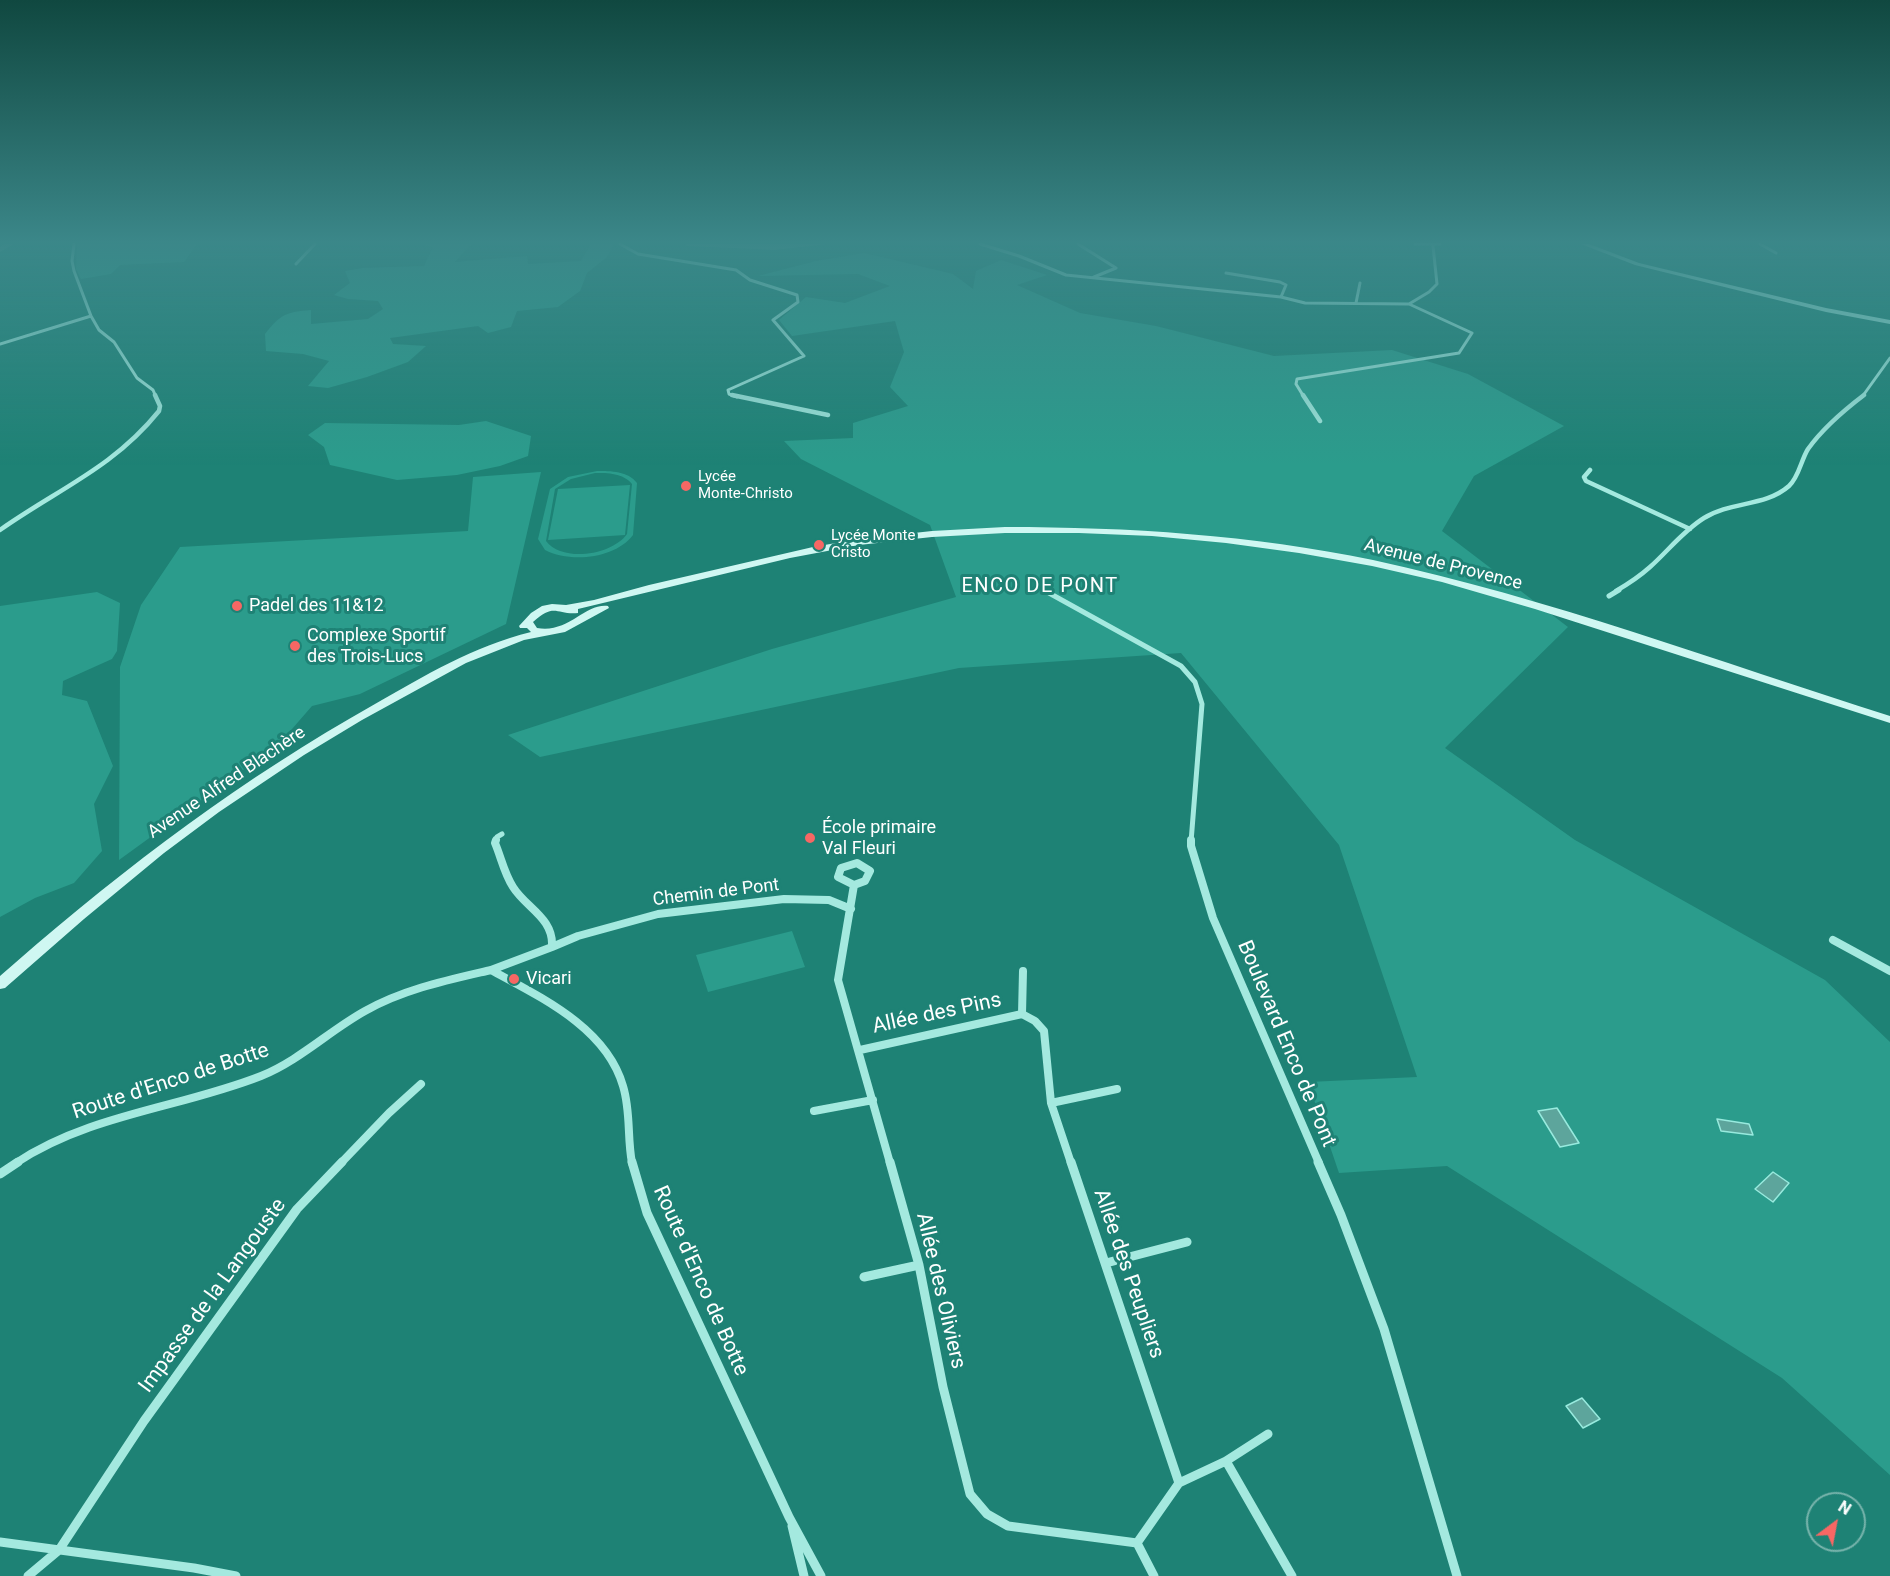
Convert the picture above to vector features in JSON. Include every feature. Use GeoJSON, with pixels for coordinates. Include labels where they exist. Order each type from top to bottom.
{"type":"FeatureCollection","features":[{"type":"Feature","properties":{"kind":"main road","name":"Avenue de Provence"},"geometry":{"type":"LineString","coordinates":[[541,633],[559,632],[596,611],[676,583],[735,568],[860,547],[970,533],[1116,531],[1251,543],[1355,559],[1442,578],[1505,596],[1890,720]]}},
{"type":"Feature","properties":{"kind":"main road","name":"Avenue de Provence"},"geometry":{"type":"LineString","coordinates":[[528,622],[533,614],[554,607],[596,605],[676,583]]}},
{"type":"Feature","properties":{"kind":"main road"},"geometry":{"type":"LineString","coordinates":[[567,608],[578,614],[575,624]]}},
{"type":"Feature","properties":{"kind":"main road"},"geometry":{"type":"LineString","coordinates":[[528,622],[533,630],[541,633]]}},
{"type":"Feature","properties":{"kind":"main road","name":"Avenue Alfred Blachère"},"geometry":{"type":"LineString","coordinates":[[496,646],[521,630],[528,622]]}},
{"type":"Feature","properties":{"kind":"main road","name":"Avenue Alfred Blachère"},"geometry":{"type":"LineString","coordinates":[[0,984],[160,849],[209,813],[375,708],[457,663],[496,646],[541,633]]}},
{"type":"Feature","properties":{"kind":"street"},"geometry":{"type":"LineString","coordinates":[[0,344],[86,318]]}},
{"type":"Feature","properties":{"kind":"street"},"geometry":{"type":"LineString","coordinates":[[0,530],[103,467],[130,445],[159,411],[160,406],[153,390],[137,378],[114,342],[99,330],[92,318]]}},
{"type":"Feature","properties":{"kind":"street"},"geometry":{"type":"LineString","coordinates":[[776,318],[773,320],[804,356],[734,387],[729,390],[729,394],[828,415]]}},
{"type":"Feature","properties":{"kind":"street"},"geometry":{"type":"LineString","coordinates":[[1320,421],[1296,384],[1297,379],[1459,353],[1465,348],[1472,333],[1438,318]]}},
{"type":"Feature","properties":{"kind":"street"},"geometry":{"type":"LineString","coordinates":[[1866,318],[1890,322]]}},
{"type":"Feature","properties":{"kind":"street"},"geometry":{"type":"LineString","coordinates":[[1610,596],[1649,568],[1673,543],[1706,517],[1736,506],[1753,505],[1789,487],[1795,480],[1800,461],[1820,433],[1865,394],[1890,358]]}},
{"type":"Feature","properties":{"kind":"street"},"geometry":{"type":"LineString","coordinates":[[1590,470],[1584,477],[1586,481],[1690,529]]}},
{"type":"Feature","properties":{"kind":"street","name":"Boulevard Enco de Pont"},"geometry":{"type":"LineString","coordinates":[[1049,593],[1181,666],[1195,682],[1202,704],[1191,846],[1196,867],[1213,918],[1341,1215],[1384,1329],[1457,1576]]}},
{"type":"Feature","properties":{"kind":"street"},"geometry":{"type":"LineString","coordinates":[[502,834],[497,837],[495,843],[512,886],[549,926],[554,940],[552,946]]}},
{"type":"Feature","properties":{"kind":"street","name":"Allée des Oliviers"},"geometry":{"type":"LineString","coordinates":[[862,864],[870,871],[869,876],[860,884],[854,885],[842,881],[838,873],[845,865],[862,864]]}},
{"type":"Feature","properties":{"kind":"street","name":"Allée des Oliviers"},"geometry":{"type":"LineString","coordinates":[[854,885],[838,980],[860,1050],[919,1266],[943,1388],[970,1494],[987,1514],[1008,1526],[1137,1543]]}},
{"type":"Feature","properties":{"kind":"street","name":"Chemin de Pont"},"geometry":{"type":"LineString","coordinates":[[491,970],[578,936],[658,914],[784,898],[829,900],[851,909]]}},
{"type":"Feature","properties":{"kind":"street"},"geometry":{"type":"LineString","coordinates":[[1833,940],[1890,971]]}},
{"type":"Feature","properties":{"kind":"street","name":"Route d'Enco de Botte"},"geometry":{"type":"LineString","coordinates":[[0,1174],[24,1156],[76,1131],[270,1072],[292,1062],[377,1004],[426,984],[491,970],[583,1025],[601,1044],[619,1070],[629,1110],[630,1150],[636,1182],[647,1213],[789,1517],[821,1576]]}},
{"type":"Feature","properties":{"kind":"street"},"geometry":{"type":"LineString","coordinates":[[1022,1014],[1023,971]]}},
{"type":"Feature","properties":{"kind":"street","name":"Allée des Pins"},"geometry":{"type":"LineString","coordinates":[[860,1050],[1022,1014]]}},
{"type":"Feature","properties":{"kind":"street","name":"Allée des Peupliers"},"geometry":{"type":"LineString","coordinates":[[1022,1014],[1035,1021],[1044,1031],[1051,1103],[1179,1483]]}},
{"type":"Feature","properties":{"kind":"street","name":"Impasse de la Langouste"},"geometry":{"type":"LineString","coordinates":[[28,1576],[59,1550],[144,1421],[297,1209],[389,1113],[421,1084]]}},
{"type":"Feature","properties":{"kind":"street"},"geometry":{"type":"LineString","coordinates":[[1051,1103],[1117,1089]]}},
{"type":"Feature","properties":{"kind":"street"},"geometry":{"type":"LineString","coordinates":[[813,1111],[873,1100]]}},
{"type":"Feature","properties":{"kind":"street"},"geometry":{"type":"LineString","coordinates":[[1106,1263],[1187,1242]]}},
{"type":"Feature","properties":{"kind":"street"},"geometry":{"type":"LineString","coordinates":[[864,1277],[919,1266]]}},
{"type":"Feature","properties":{"kind":"street"},"geometry":{"type":"LineString","coordinates":[[1154,1576],[1137,1543],[1179,1483],[1226,1461],[1268,1434]]}},
{"type":"Feature","properties":{"kind":"street"},"geometry":{"type":"LineString","coordinates":[[1226,1461],[1292,1576]]}},
{"type":"Feature","properties":{"kind":"street"},"geometry":{"type":"LineString","coordinates":[[789,1517],[804,1576]]}},
{"type":"Feature","properties":{"kind":"street"},"geometry":{"type":"LineString","coordinates":[[0,1542],[194,1568],[236,1576]]}},
{"type":"Feature","properties":{"kind":"green space"},"geometry":{"type":"Polygon","coordinates":[[[281,318],[311,318],[311,324],[368,319],[515,318],[511,327],[488,333],[478,326],[390,338],[393,344],[426,346],[408,362],[328,388],[308,386],[329,361],[303,354],[266,351],[265,334],[281,318]]]}},
{"type":"Feature","properties":{"kind":"green space"},"geometry":{"type":"Polygon","coordinates":[[[782,318],[1107,318],[1156,326],[1274,356],[1392,350],[1468,374],[1564,426],[1474,476],[1442,531],[1568,627],[1445,748],[1575,840],[1825,980],[1890,1042],[1890,1475],[1782,1378],[1447,1166],[1339,1173],[1308,1082],[1417,1077],[1339,845],[1181,653],[959,668],[540,757],[508,735],[772,649],[956,597],[930,525],[801,459],[784,441],[853,438],[853,423],[908,406],[890,387],[904,352],[895,321],[792,336],[779,320],[782,318]]]}},
{"type":"Feature","properties":{"kind":"green space"},"geometry":{"type":"Polygon","coordinates":[[[486,421],[531,436],[528,456],[500,466],[457,475],[397,480],[330,465],[324,447],[308,435],[325,423],[459,425],[486,421]]]}},
{"type":"Feature","properties":{"kind":"green space"},"geometry":{"type":"Polygon","coordinates":[[[597,471],[613,472],[629,476],[637,483],[633,535],[625,543],[604,554],[592,556],[567,557],[545,550],[538,539],[550,489],[568,477],[597,471]],[[595,473],[571,479],[555,489],[546,541],[554,548],[575,554],[587,554],[610,547],[627,534],[632,484],[620,476],[595,473]]]}},
{"type":"Feature","properties":{"kind":"green space","name":"Complexe Sportif des Trois-Lucs"},"geometry":{"type":"Polygon","coordinates":[[[541,472],[506,624],[360,694],[312,706],[279,744],[119,860],[120,667],[141,605],[180,547],[468,531],[473,477],[541,472]]]}},
{"type":"Feature","properties":{"kind":"green space"},"geometry":{"type":"Polygon","coordinates":[[[630,485],[625,535],[548,540],[558,489],[630,485]]]}},
{"type":"Feature","properties":{"kind":"green space"},"geometry":{"type":"Polygon","coordinates":[[[97,592],[120,603],[117,651],[112,659],[63,681],[62,695],[87,701],[113,766],[94,804],[102,851],[74,883],[35,898],[0,917],[0,606],[97,592]]]}},
{"type":"Feature","properties":{"kind":"green space"},"geometry":{"type":"Polygon","coordinates":[[[792,931],[805,967],[708,992],[696,955],[792,931]]]}},
{"type":"Feature","properties":{"kind":"water"},"geometry":{"type":"Polygon","coordinates":[[[1557,1108],[1579,1143],[1560,1147],[1538,1111],[1557,1108]]]}},
{"type":"Feature","properties":{"kind":"water"},"geometry":{"type":"Polygon","coordinates":[[[1717,1119],[1749,1124],[1753,1135],[1721,1131],[1717,1119]]]}},
{"type":"Feature","properties":{"kind":"water"},"geometry":{"type":"Polygon","coordinates":[[[1773,1172],[1789,1183],[1773,1202],[1755,1189],[1773,1172]]]}},
{"type":"Feature","properties":{"kind":"water"},"geometry":{"type":"Polygon","coordinates":[[[1582,1398],[1600,1419],[1583,1428],[1566,1406],[1582,1398]]]}},
{"type":"Feature","properties":{"kind":"place","name":"Lycée Monte-Christo"},"geometry":{"type":"Point","coordinates":[686,486]}},
{"type":"Feature","properties":{"kind":"place","name":"Lycée Monte Cristo"},"geometry":{"type":"Point","coordinates":[819,545]}},
{"type":"Feature","properties":{"kind":"place","name":"Padel des 11&12"},"geometry":{"type":"Point","coordinates":[237,606]}},
{"type":"Feature","properties":{"kind":"place","name":"Complexe Sportif des Trois-Lucs"},"geometry":{"type":"Point","coordinates":[295,646]}},
{"type":"Feature","properties":{"kind":"place","name":"École primaire Val Fleuri"},"geometry":{"type":"Point","coordinates":[810,838]}},
{"type":"Feature","properties":{"kind":"place","name":"Vicari"},"geometry":{"type":"Point","coordinates":[514,979]}},
{"type":"Feature","properties":{"kind":"district","name":"ENCO DE PONT"},"geometry":{"type":"Point","coordinates":[1040,587]}}]}
